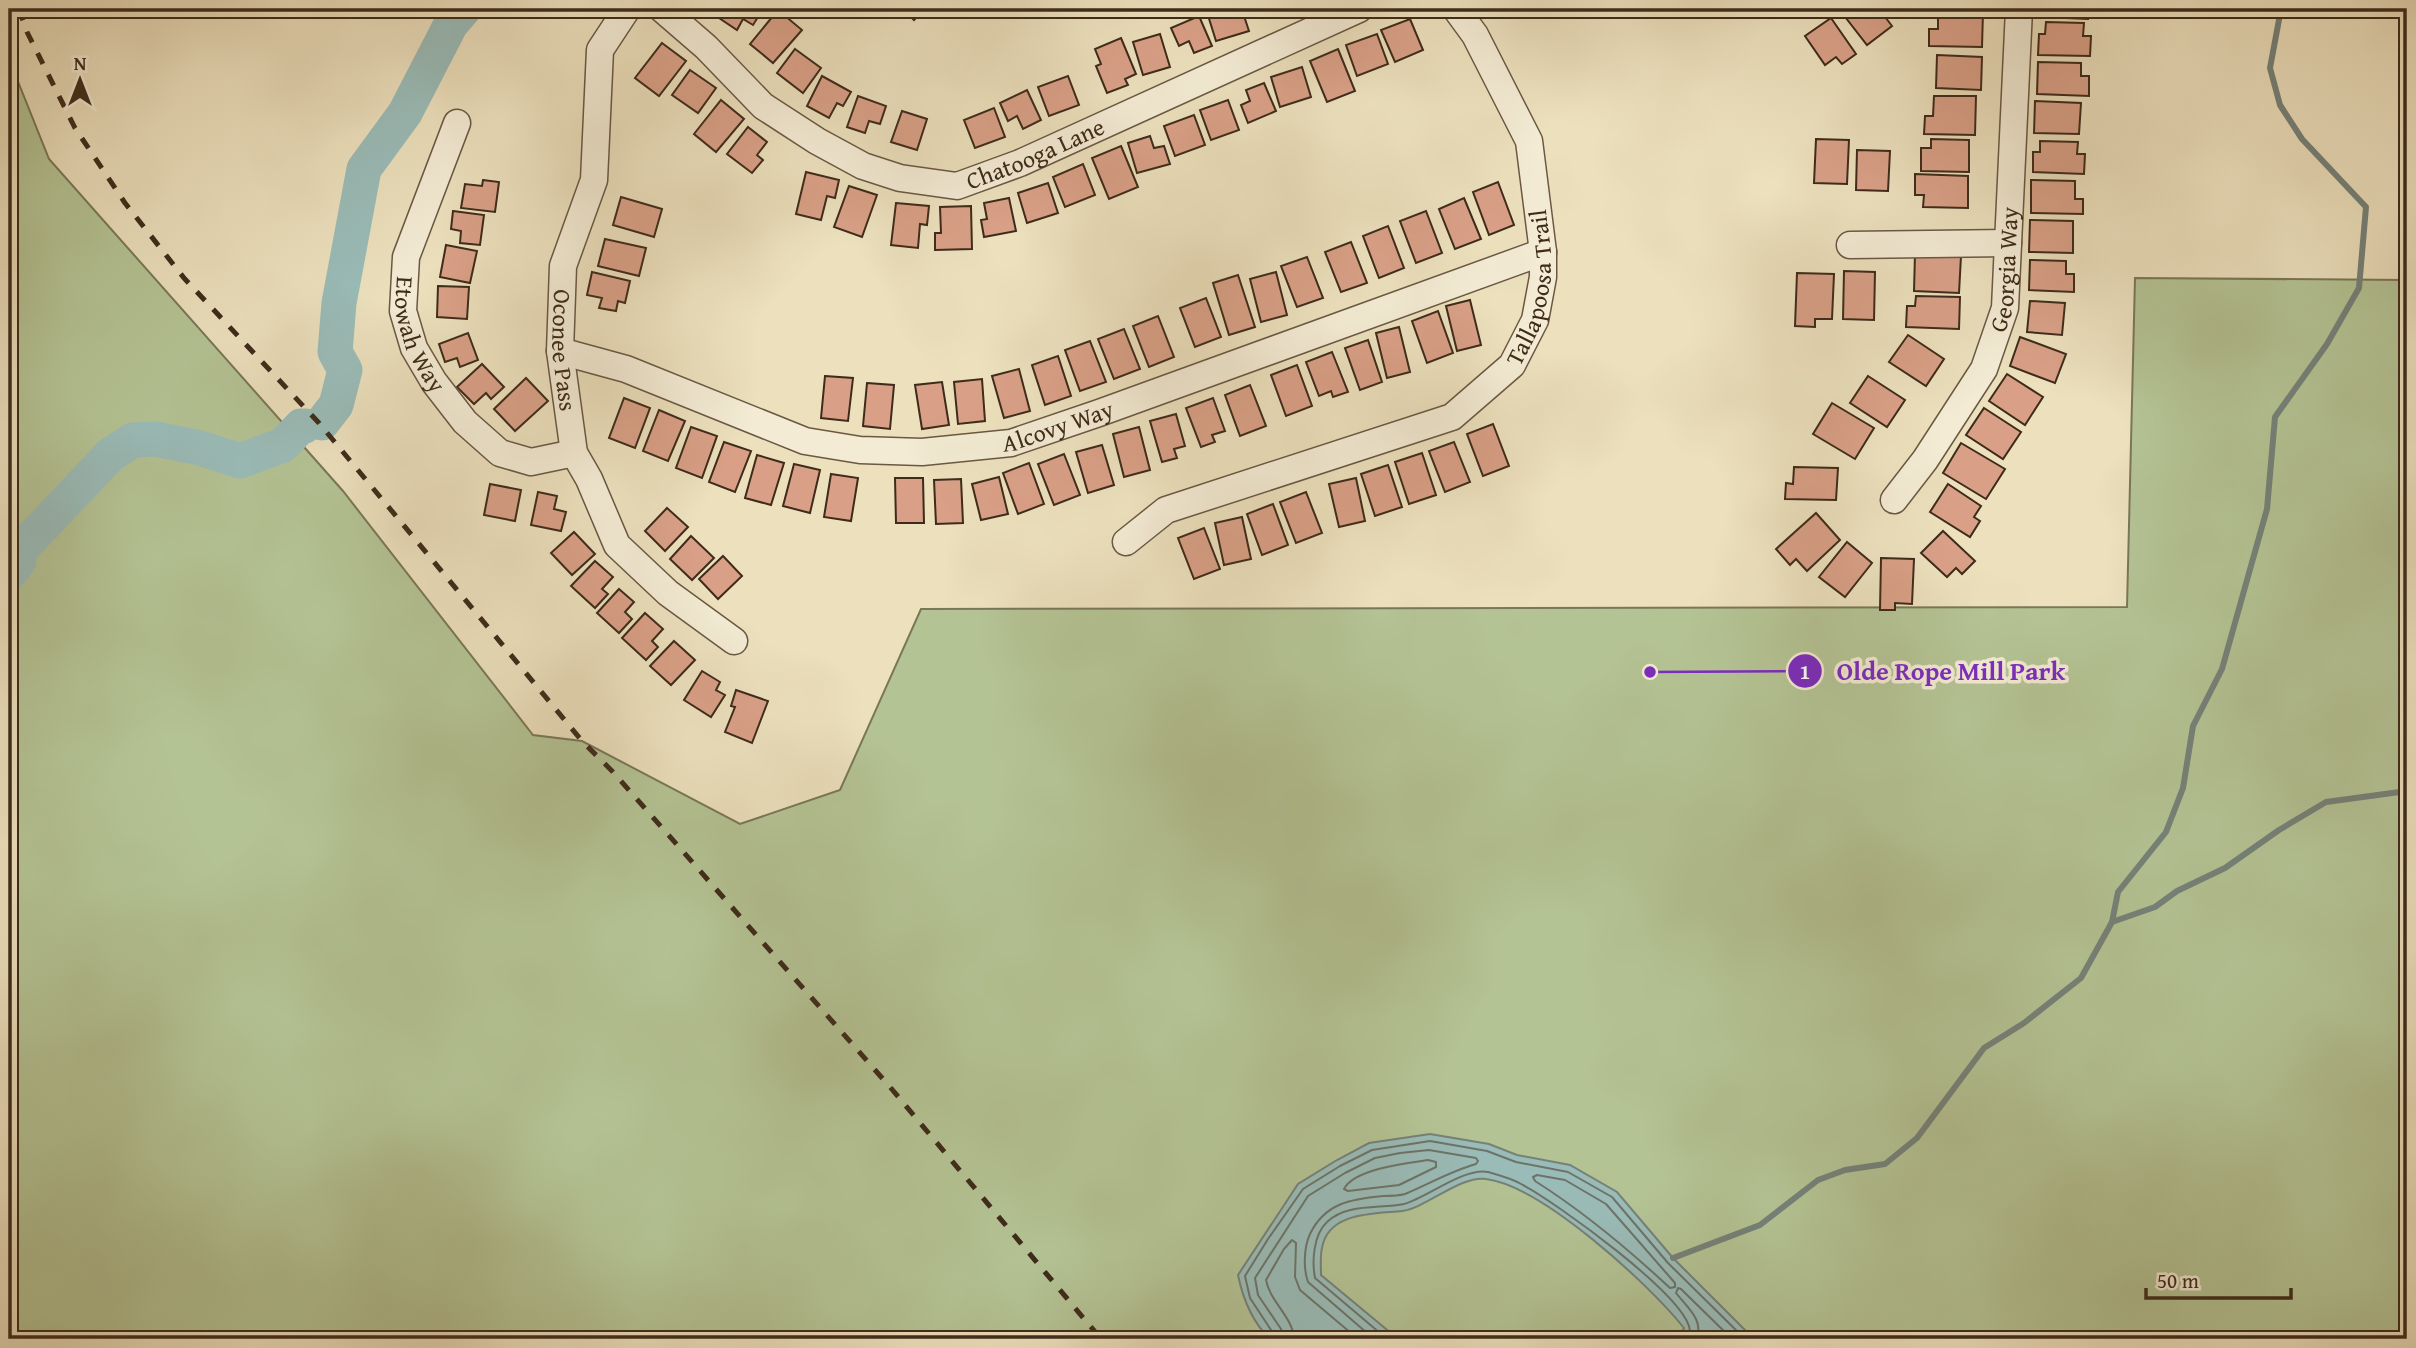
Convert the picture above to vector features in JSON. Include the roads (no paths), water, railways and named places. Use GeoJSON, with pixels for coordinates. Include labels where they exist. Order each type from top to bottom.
{"type":"FeatureCollection","features":[{"type":"Feature","properties":{"kind":"street","name":"Oconee Pass"},"geometry":{"type":"LineString","coordinates":[[627,9],[600,50],[594,180],[563,266],[560,351],[574,453],[589,479],[617,545],[668,593],[734,642]]}},
{"type":"Feature","properties":{"kind":"street","name":"Chatooga Lane"},"geometry":{"type":"LineString","coordinates":[[662,9],[706,47],[763,106],[817,141],[863,166],[900,178],[957,186],[1020,163],[1359,9]]}},
{"type":"Feature","properties":{"kind":"street","name":"Tallapoosa Trail"},"geometry":{"type":"LineString","coordinates":[[1126,542],[1166,510],[1452,416],[1512,365],[1535,320],[1543,277],[1543,252],[1529,141],[1475,35],[1456,9]]}},
{"type":"Feature","properties":{"kind":"street","name":"Georgia Way"},"geometry":{"type":"LineString","coordinates":[[1894,500],[1925,460],[1984,369],[2005,308],[2019,9]]}},
{"type":"Feature","properties":{"kind":"street","name":"Etowah Way"},"geometry":{"type":"LineString","coordinates":[[457,123],[405,257],[402,311],[414,348],[434,382],[466,422],[500,453],[531,462],[574,453]]}},
{"type":"Feature","properties":{"kind":"street"},"geometry":{"type":"LineString","coordinates":[[1850,245],[2008,243]]}},
{"type":"Feature","properties":{"kind":"street","name":"Alcovy Way"},"geometry":{"type":"LineString","coordinates":[[560,351],[626,369],[805,441],[860,450],[922,452],[1011,443],[1543,252]]}},
{"type":"Feature","properties":{"kind":"water"},"geometry":{"type":"Polygon","coordinates":[[[1430,1134],[1489,1144],[1517,1155],[1570,1165],[1617,1192],[1673,1258],[1754,1339],[1677,1339],[1684,1328],[1668,1309],[1593,1240],[1536,1199],[1509,1186],[1476,1179],[1411,1209],[1342,1221],[1326,1236],[1321,1251],[1321,1275],[1398,1339],[1270,1339],[1249,1310],[1238,1275],[1298,1184],[1369,1143],[1430,1134]]]}},
{"type":"Feature","properties":{"kind":"waterway"},"geometry":{"type":"LineString","coordinates":[[322,423],[336,405],[345,370],[335,352],[339,303],[364,169],[405,113],[451,24],[464,9]]}},
{"type":"Feature","properties":{"kind":"waterway"},"geometry":{"type":"LineString","coordinates":[[1673,1258],[1760,1225],[1818,1180],[1845,1170],[1885,1164],[1917,1138],[1984,1048],[2024,1023],[2081,978],[2112,922],[2118,892],[2166,832],[2183,788],[2193,726],[2222,669],[2267,509],[2275,417],[2327,344],[2359,288],[2366,207],[2302,139],[2280,105],[2270,68],[2281,9]]}},
{"type":"Feature","properties":{"kind":"waterway"},"geometry":{"type":"LineString","coordinates":[[9,574],[19,561],[19,548],[24,546],[110,455],[133,440],[156,439],[200,448],[240,461],[283,445],[301,426],[305,426]]}},
{"type":"Feature","properties":{"kind":"waterway"},"geometry":{"type":"LineString","coordinates":[[2112,922],[2155,907],[2177,891],[2225,868],[2279,830],[2326,802],[2407,791]]}},
{"type":"Feature","properties":{"kind":"railway"},"geometry":{"type":"LineString","coordinates":[[19,9],[27,32],[75,128],[125,203],[184,278],[319,423],[582,741],[613,772],[890,1087],[1101,1339]]}},
{"type":"Feature","properties":{"kind":"place","name":"Olde Rope Mill Park"},"geometry":{"type":"Point","coordinates":[1650,672]}}]}
